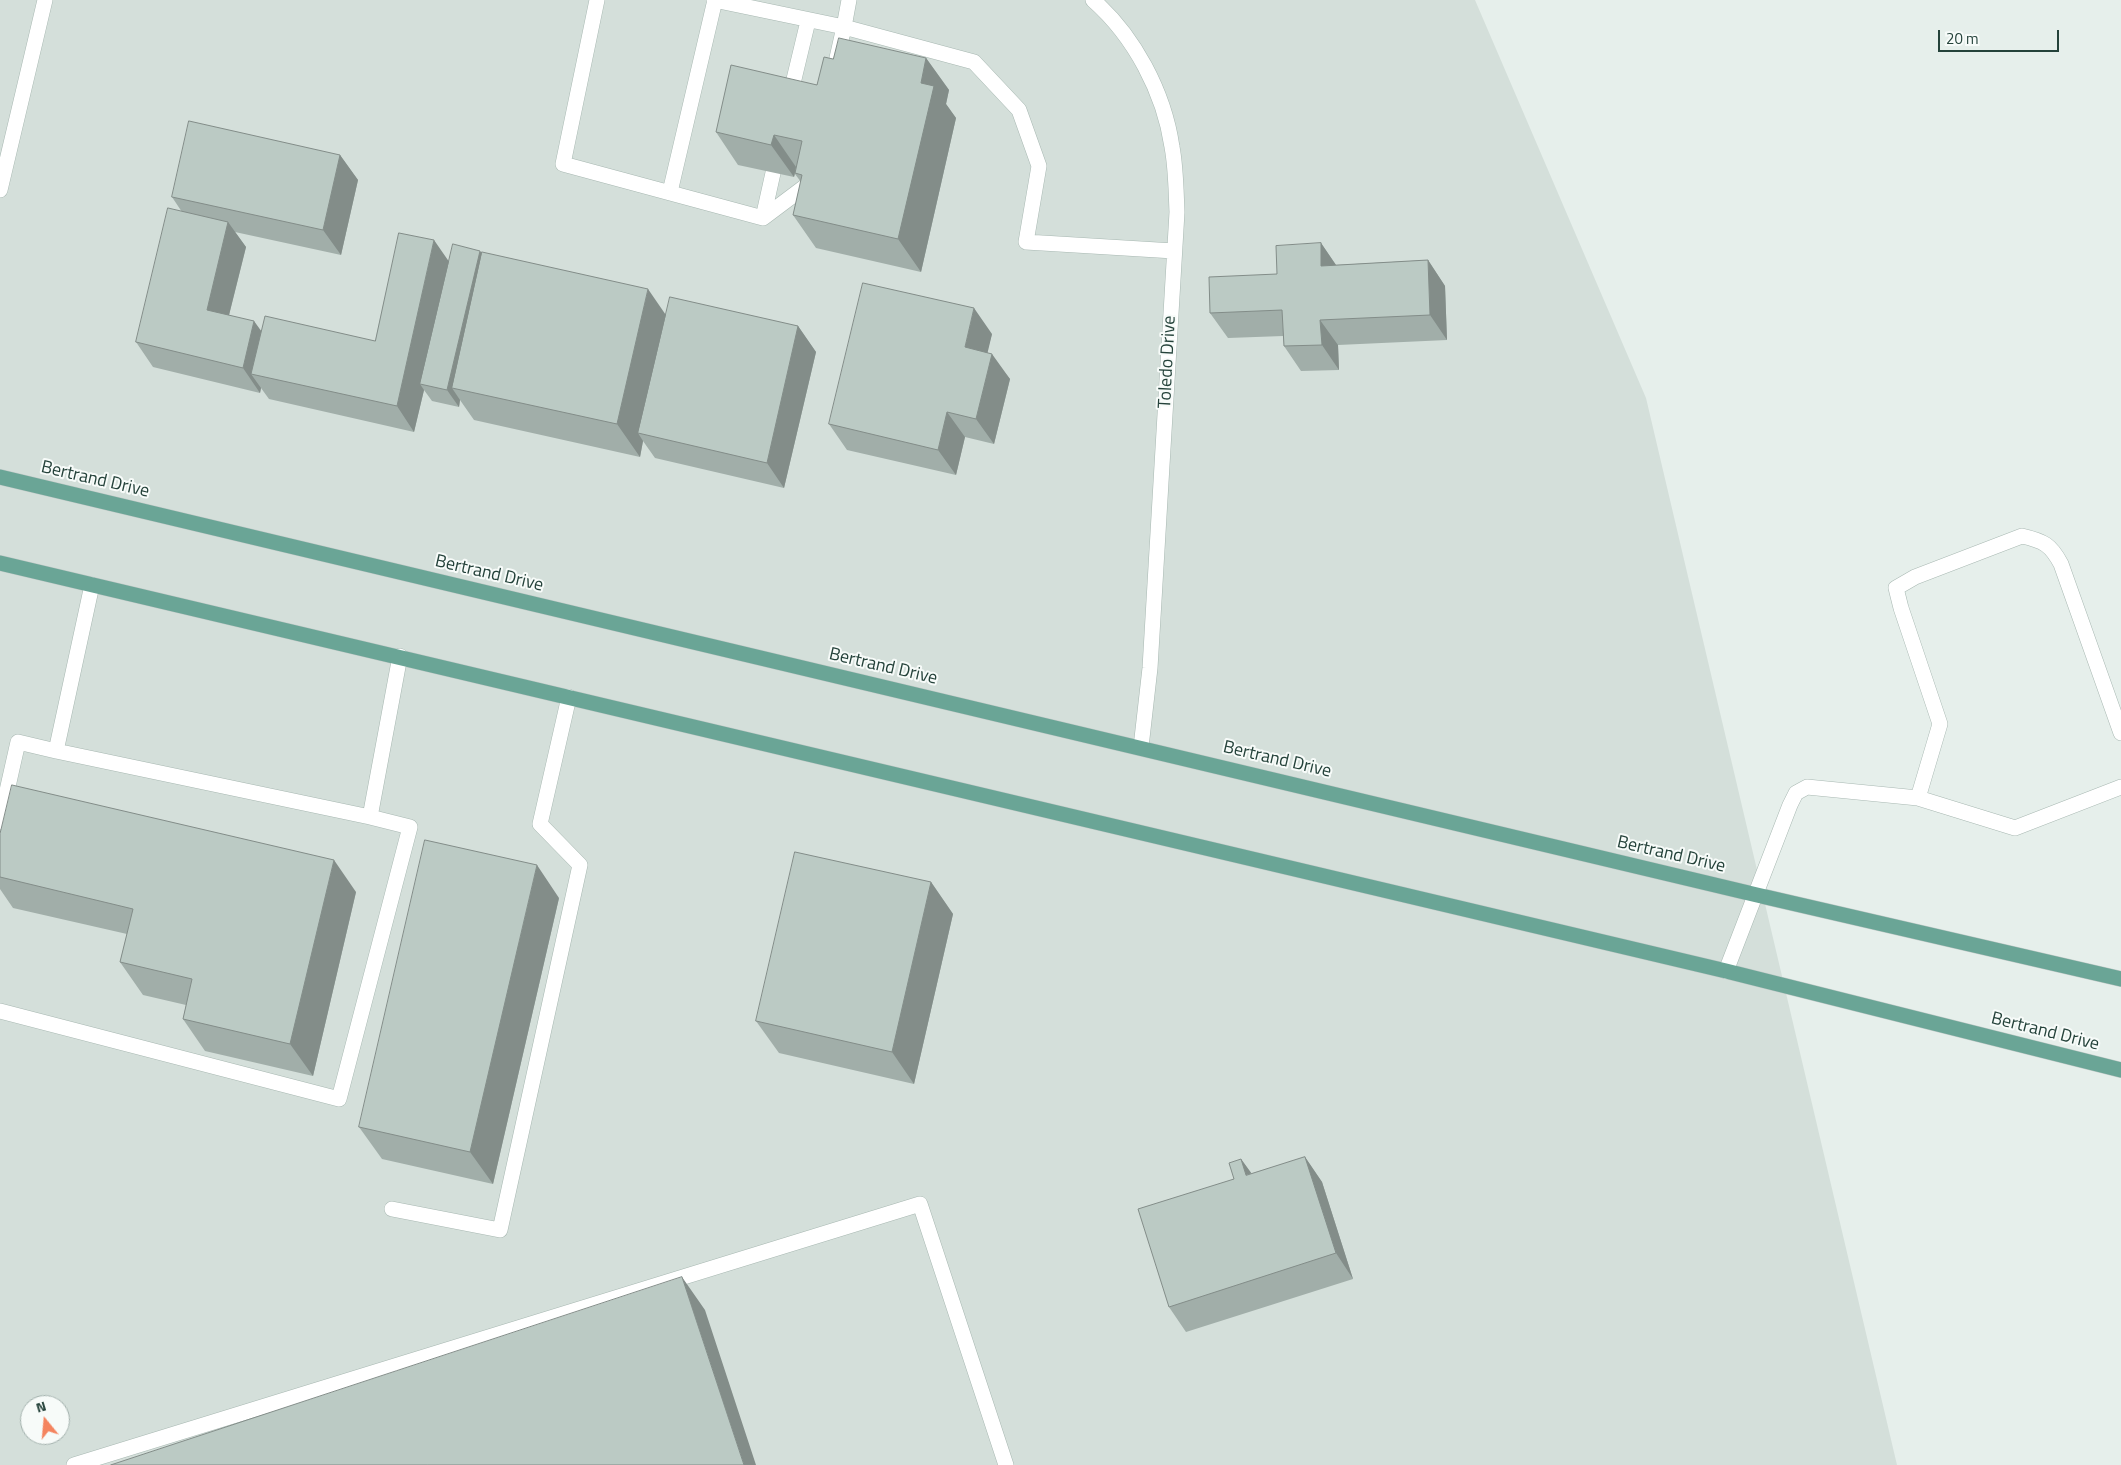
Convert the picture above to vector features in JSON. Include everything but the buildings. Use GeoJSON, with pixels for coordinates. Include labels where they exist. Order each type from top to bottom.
{"type":"FeatureCollection","features":[{"type":"Feature","properties":{"kind":"main road","name":"Bertrand Drive"},"geometry":{"type":"LineString","coordinates":[[0,477],[1757,895],[2121,979]]}},
{"type":"Feature","properties":{"kind":"main road","name":"Bertrand Drive"},"geometry":{"type":"LineString","coordinates":[[0,563],[400,656],[1126,831],[1726,971],[2121,1070]]}},
{"type":"Feature","properties":{"kind":"street"},"geometry":{"type":"LineString","coordinates":[[0,190],[45,0]]}},
{"type":"Feature","properties":{"kind":"street"},"geometry":{"type":"LineString","coordinates":[[597,0],[563,164],[762,218]]}},
{"type":"Feature","properties":{"kind":"street"},"geometry":{"type":"LineString","coordinates":[[670,192],[715,0],[808,21],[844,27],[974,62],[1019,110],[1039,166],[1026,242],[1174,251]]}},
{"type":"Feature","properties":{"kind":"street"},"geometry":{"type":"LineString","coordinates":[[833,75],[850,0]]}},
{"type":"Feature","properties":{"kind":"street","name":"Toledo Drive"},"geometry":{"type":"LineString","coordinates":[[1093,0],[1110,15],[1127,37],[1147,73],[1162,108],[1172,146],[1177,212],[1150,668],[1141,747]]}},
{"type":"Feature","properties":{"kind":"street"},"geometry":{"type":"LineString","coordinates":[[788,106],[808,21]]}},
{"type":"Feature","properties":{"kind":"street"},"geometry":{"type":"LineString","coordinates":[[762,218],[807,185],[811,171]]}},
{"type":"Feature","properties":{"kind":"street"},"geometry":{"type":"LineString","coordinates":[[762,218],[773,173]]}},
{"type":"Feature","properties":{"kind":"street"},"geometry":{"type":"LineString","coordinates":[[1918,798],[1940,724],[1896,588],[1915,577],[2022,536],[2036,539],[2052,548],[2060,564],[2121,733]]}},
{"type":"Feature","properties":{"kind":"street"},"geometry":{"type":"LineString","coordinates":[[56,751],[92,585]]}},
{"type":"Feature","properties":{"kind":"street"},"geometry":{"type":"LineString","coordinates":[[370,817],[400,656]]}},
{"type":"Feature","properties":{"kind":"street"},"geometry":{"type":"LineString","coordinates":[[392,1209],[500,1230],[580,865],[540,824],[568,697]]}},
{"type":"Feature","properties":{"kind":"street"},"geometry":{"type":"LineString","coordinates":[[0,822],[18,742],[410,827],[338,1099],[0,1011]]}},
{"type":"Feature","properties":{"kind":"street"},"geometry":{"type":"LineString","coordinates":[[1726,971],[1757,895],[1790,805],[1796,793],[1806,787],[1918,798],[2015,828],[2121,787]]}},
{"type":"Feature","properties":{"kind":"street"},"geometry":{"type":"LineString","coordinates":[[74,1465],[920,1204],[1006,1465]]}},
{"type":"Feature","properties":{"kind":"shaded area"},"geometry":{"type":"Polygon","coordinates":[[[0,0],[1475,0],[1646,398],[1897,1465],[0,1465],[0,0]]]}}]}
